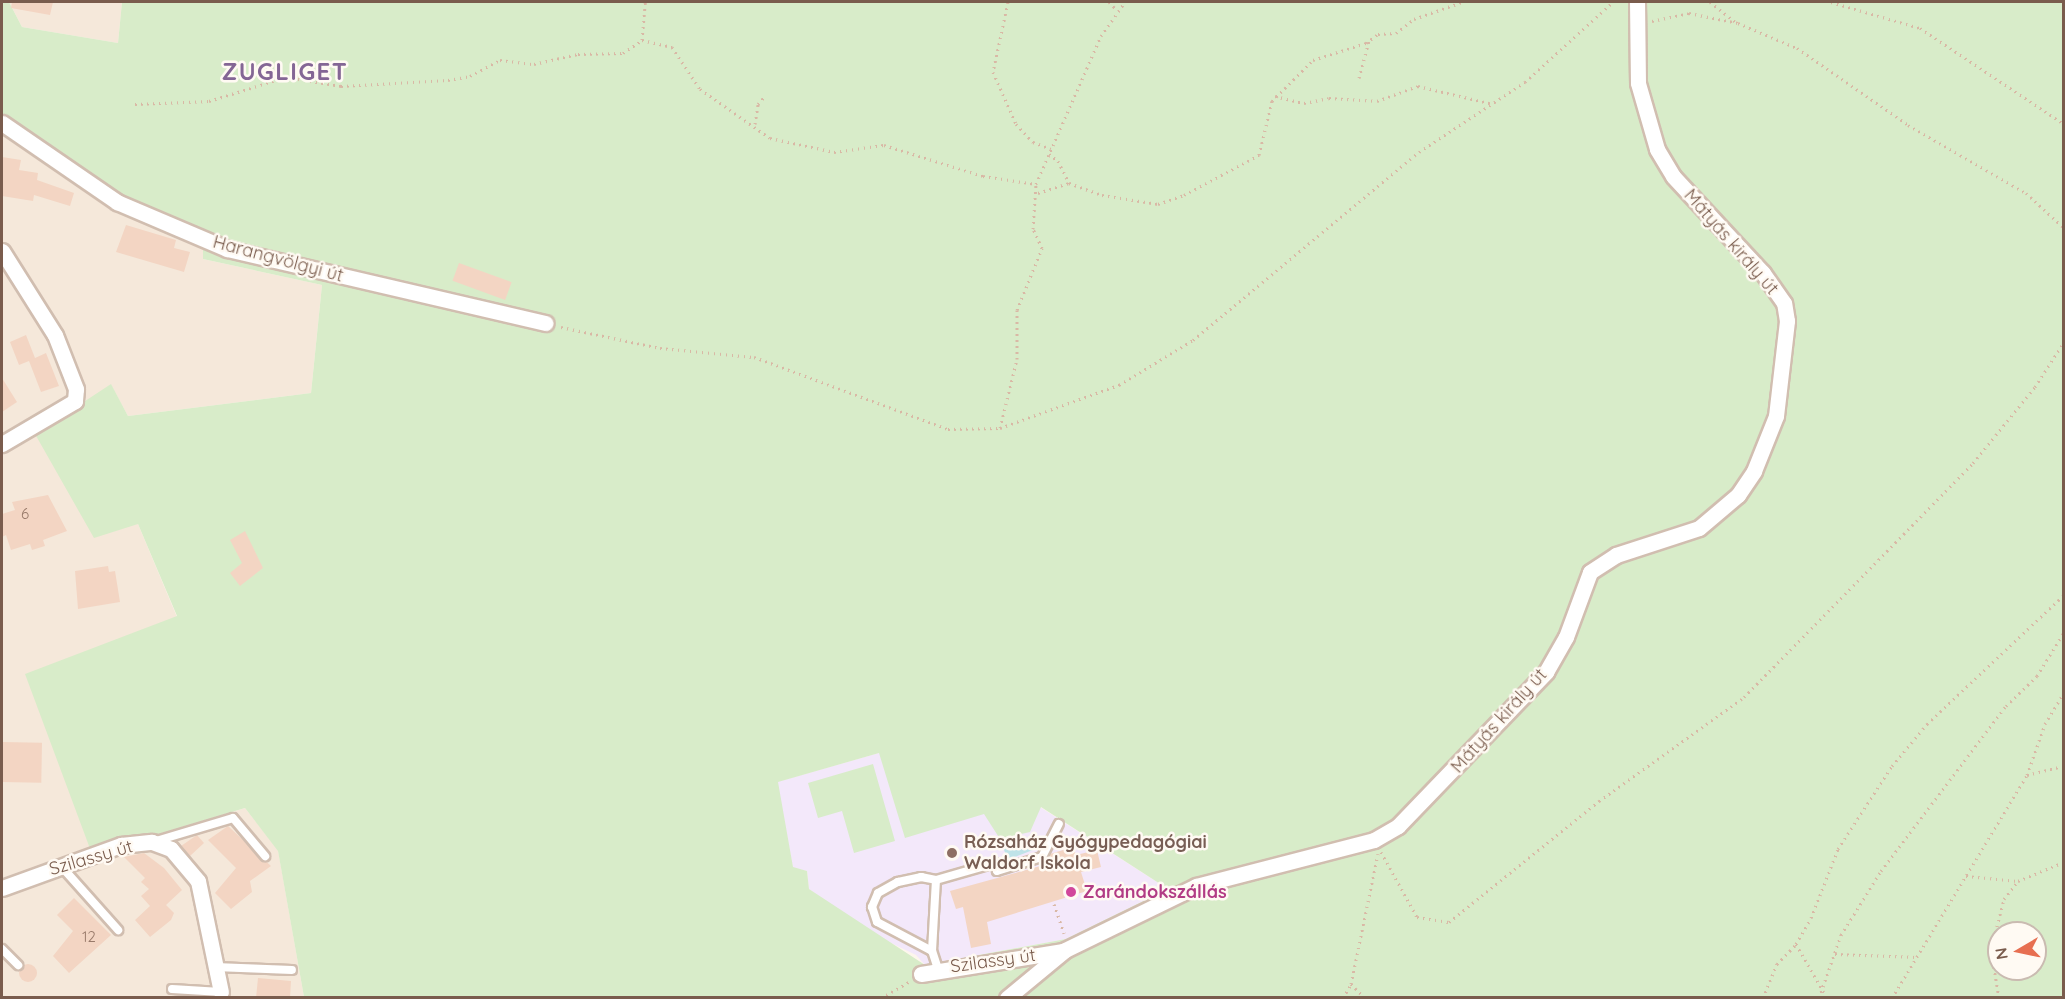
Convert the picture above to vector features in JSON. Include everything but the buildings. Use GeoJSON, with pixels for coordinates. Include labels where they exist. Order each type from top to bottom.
{"type":"FeatureCollection","features":[{"type":"Feature","properties":{"kind":"street","name":"Mátyás király út"},"geometry":{"type":"LineString","coordinates":[[1067,950],[1196,886],[1381,843],[1415,811],[1546,672],[1566,637],[1590,572],[1616,555],[1690,532],[1718,514],[1754,471],[1776,416],[1787,321],[1784,303],[1763,273],[1673,176],[1658,149],[1638,83],[1637,2]]}},
{"type":"Feature","properties":{"kind":"street","name":"Harangvölgyi út"},"geometry":{"type":"LineString","coordinates":[[2,123],[117,202],[227,249],[546,323]]}},
{"type":"Feature","properties":{"kind":"street"},"geometry":{"type":"LineString","coordinates":[[2,251],[55,335],[76,389],[75,401],[2,444]]}},
{"type":"Feature","properties":{"kind":"street","name":"Szilassy út"},"geometry":{"type":"LineString","coordinates":[[2,888],[60,865],[121,845],[152,842],[171,849],[198,881],[221,992]]}},
{"type":"Feature","properties":{"kind":"street"},"geometry":{"type":"LineString","coordinates":[[1007,998],[1067,950]]}},
{"type":"Feature","properties":{"kind":"street","name":"Szilassy út"},"geometry":{"type":"LineString","coordinates":[[921,974],[938,969],[1067,950]]}},
{"type":"Feature","properties":{"kind":"lane"},"geometry":{"type":"LineString","coordinates":[[152,842],[233,818],[265,856]]}},
{"type":"Feature","properties":{"kind":"lane"},"geometry":{"type":"LineString","coordinates":[[932,951],[889,931],[877,922],[872,908],[878,893],[898,882],[921,877],[936,880],[995,862],[997,871],[1042,857],[1059,824]]}},
{"type":"Feature","properties":{"kind":"lane"},"geometry":{"type":"LineString","coordinates":[[60,865],[118,930]]}},
{"type":"Feature","properties":{"kind":"lane"},"geometry":{"type":"LineString","coordinates":[[936,880],[932,951],[938,969]]}},
{"type":"Feature","properties":{"kind":"lane"},"geometry":{"type":"LineString","coordinates":[[2,949],[18,964]]}},
{"type":"Feature","properties":{"kind":"lane"},"geometry":{"type":"LineString","coordinates":[[215,967],[292,970]]}},
{"type":"Feature","properties":{"kind":"lane"},"geometry":{"type":"LineString","coordinates":[[172,989],[221,992]]}},
{"type":"Feature","properties":{"kind":"path"},"geometry":{"type":"LineString","coordinates":[[642,40],[645,2]]}},
{"type":"Feature","properties":{"kind":"path"},"geometry":{"type":"LineString","coordinates":[[1008,2],[993,72],[1017,124],[1034,142],[1051,149]]}},
{"type":"Feature","properties":{"kind":"path"},"geometry":{"type":"LineString","coordinates":[[1109,2],[1117,10]]}},
{"type":"Feature","properties":{"kind":"path"},"geometry":{"type":"LineString","coordinates":[[1000,428],[1017,359],[1017,310],[1042,248],[1033,229],[1038,193],[1036,184],[1117,10],[1125,2]]}},
{"type":"Feature","properties":{"kind":"path"},"geometry":{"type":"LineString","coordinates":[[1038,193],[1069,183],[1102,195],[1158,204],[1190,193],[1259,155],[1275,96],[1314,60],[1369,41],[1462,2]]}},
{"type":"Feature","properties":{"kind":"path"},"geometry":{"type":"LineString","coordinates":[[546,323],[660,348],[754,357],[948,429],[1000,428],[1119,385],[1161,362],[1287,266],[1419,152],[1493,104],[1584,32],[1613,2]]}},
{"type":"Feature","properties":{"kind":"path"},"geometry":{"type":"LineString","coordinates":[[1710,2],[1738,23]]}},
{"type":"Feature","properties":{"kind":"path"},"geometry":{"type":"LineString","coordinates":[[1831,2],[1920,28],[2064,124]]}},
{"type":"Feature","properties":{"kind":"path"},"geometry":{"type":"LineString","coordinates":[[1637,24],[1689,13],[1738,23],[1797,48],[1908,125],[2026,193],[2064,228]]}},
{"type":"Feature","properties":{"kind":"path"},"geometry":{"type":"LineString","coordinates":[[135,104],[209,101],[286,77],[341,86],[447,80],[479,73],[500,60],[534,64],[578,54],[622,53],[642,40],[672,47],[700,89],[727,111],[755,124],[770,138],[827,152],[884,145],[983,176],[1036,184]]}},
{"type":"Feature","properties":{"kind":"path"},"geometry":{"type":"LineString","coordinates":[[1359,78],[1369,41]]}},
{"type":"Feature","properties":{"kind":"path"},"geometry":{"type":"LineString","coordinates":[[1275,96],[1304,103],[1329,98],[1377,101],[1418,86],[1493,104]]}},
{"type":"Feature","properties":{"kind":"path"},"geometry":{"type":"LineString","coordinates":[[755,124],[758,104],[765,96]]}},
{"type":"Feature","properties":{"kind":"path"},"geometry":{"type":"LineString","coordinates":[[1049,154],[1058,162],[1069,183]]}},
{"type":"Feature","properties":{"kind":"path"},"geometry":{"type":"LineString","coordinates":[[2064,265],[2064,293]]}},
{"type":"Feature","properties":{"kind":"path"},"geometry":{"type":"LineString","coordinates":[[1381,843],[1417,916],[1449,922],[1599,801],[1744,697],[1973,463],[2035,387],[2064,342]]}},
{"type":"Feature","properties":{"kind":"path"},"geometry":{"type":"LineString","coordinates":[[1763,998],[1777,964],[1797,944],[1820,899],[1838,849],[1892,766],[1927,724],[2064,595]]}},
{"type":"Feature","properties":{"kind":"path"},"geometry":{"type":"LineString","coordinates":[[1819,998],[1841,934],[1881,871],[2006,706],[2037,676],[2064,632]]}},
{"type":"Feature","properties":{"kind":"path"},"geometry":{"type":"LineString","coordinates":[[1892,998],[2027,776],[2045,724],[2064,692]]}},
{"type":"Feature","properties":{"kind":"path"},"geometry":{"type":"LineString","coordinates":[[2027,776],[2064,766]]}},
{"type":"Feature","properties":{"kind":"path"},"geometry":{"type":"LineString","coordinates":[[1343,998],[1351,984],[1381,843]]}},
{"type":"Feature","properties":{"kind":"path"},"geometry":{"type":"LineString","coordinates":[[1966,876],[2018,881],[2064,862]]}},
{"type":"Feature","properties":{"kind":"path"},"geometry":{"type":"LineString","coordinates":[[1999,998],[1991,950],[2004,899],[2018,881]]}},
{"type":"Feature","properties":{"kind":"path"},"geometry":{"type":"LineString","coordinates":[[1054,904],[1067,950]]}},
{"type":"Feature","properties":{"kind":"path"},"geometry":{"type":"LineString","coordinates":[[1797,944],[1827,998]]}},
{"type":"Feature","properties":{"kind":"path"},"geometry":{"type":"LineString","coordinates":[[1835,954],[1916,957]]}},
{"type":"Feature","properties":{"kind":"path"},"geometry":{"type":"LineString","coordinates":[[881,998],[921,974]]}},
{"type":"Feature","properties":{"kind":"path"},"geometry":{"type":"LineString","coordinates":[[1351,984],[1365,998]]}},
{"type":"Feature","properties":{"kind":"shaded area"},"geometry":{"type":"Polygon","coordinates":[[[9,2],[122,2],[118,43],[22,27],[9,2]]]}},
{"type":"Feature","properties":{"kind":"shaded area"},"geometry":{"type":"Polygon","coordinates":[[[2,114],[204,233],[203,259],[322,285],[311,393],[128,416],[111,385],[138,524],[177,617],[152,838],[245,808],[278,850],[304,997],[2,997],[2,114]]]}},
{"type":"Feature","properties":{"kind":"shaded area","name":"Rózsaház Gyógypedagógiai Waldorf Iskola"},"geometry":{"type":"Polygon","coordinates":[[[879,753],[1040,807],[1168,889],[1066,939],[925,965],[916,955],[868,932],[809,889],[807,871],[793,868],[777,782],[879,753]]]}},
{"type":"Feature","properties":{"kind":"green space"},"geometry":{"type":"Polygon","coordinates":[[[2,2],[9,2],[22,27],[118,43],[122,2],[2063,2],[2063,997],[304,997],[278,851],[245,808],[92,854],[25,674],[177,616],[138,524],[94,538],[35,434],[111,384],[128,416],[311,393],[322,285],[203,259],[203,233],[114,192],[2,114],[2,2]],[[879,753],[778,782],[793,867],[807,871],[809,889],[925,965],[1066,939],[1168,889],[1041,807],[1030,832],[1000,839],[984,814],[905,838],[879,753]]]}},
{"type":"Feature","properties":{"kind":"green space"},"geometry":{"type":"Polygon","coordinates":[[[873,764],[895,841],[854,853],[842,811],[818,818],[808,783],[873,764]]]}},
{"type":"Feature","properties":{"kind":"water"},"geometry":{"type":"Polygon","coordinates":[[[1028,837],[1033,850],[1008,860],[1003,847],[1028,837]]]}},
{"type":"Feature","properties":{"kind":"place","name":"Rózsaház Gyógypedagógiai Waldorf Iskola"},"geometry":{"type":"Point","coordinates":[952,853]}},
{"type":"Feature","properties":{"kind":"place","name":"Zarándokszállás"},"geometry":{"type":"Point","coordinates":[1071,892]}},
{"type":"Feature","properties":{"kind":"district","name":"ZUGLIGET"},"geometry":{"type":"Point","coordinates":[285,72]}}]}
